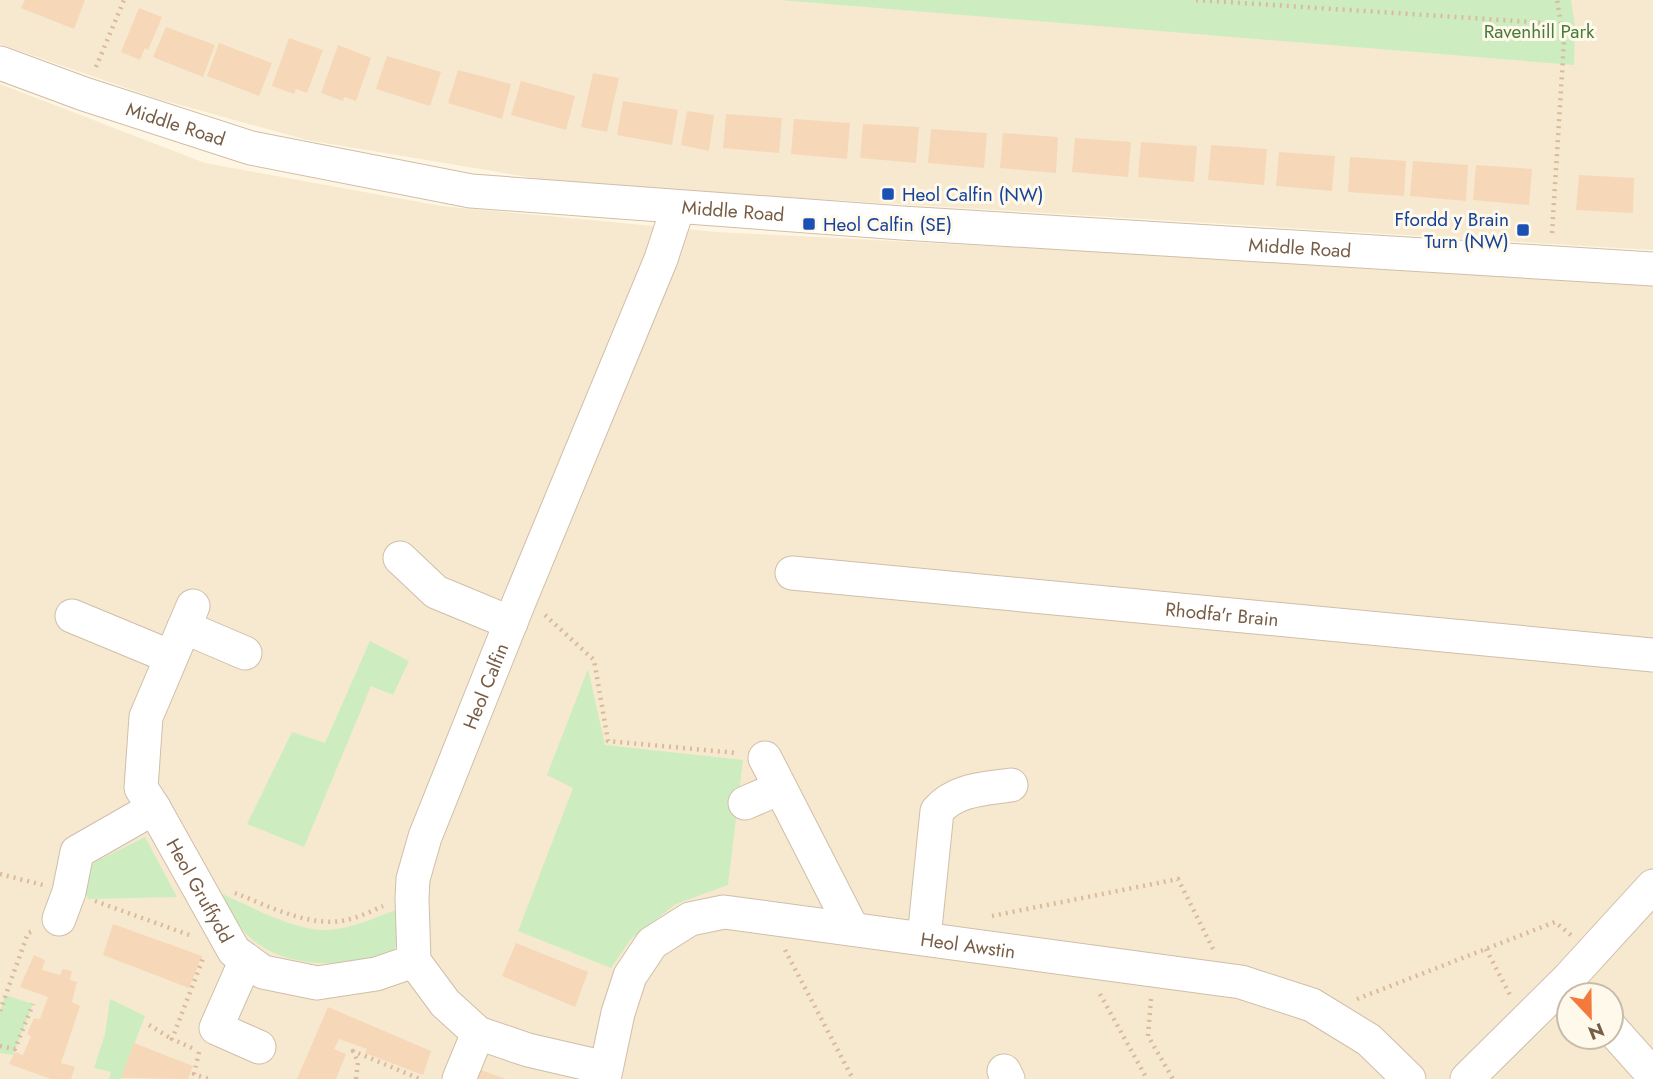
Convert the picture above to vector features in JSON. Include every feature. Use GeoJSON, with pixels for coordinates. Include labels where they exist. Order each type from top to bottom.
{"type":"FeatureCollection","features":[{"type":"Feature","properties":{"kind":"street","name":"Middle Road"},"geometry":{"type":"LineString","coordinates":[[0,62],[84,94],[251,148],[458,189],[915,224],[1653,269]]}},
{"type":"Feature","properties":{"kind":"street","name":"Heol Calfin"},"geometry":{"type":"LineString","coordinates":[[414,961],[413,879],[425,838],[661,258],[678,206]]}},
{"type":"Feature","properties":{"kind":"street"},"geometry":{"type":"LineString","coordinates":[[401,558],[436,592],[515,613]]}},
{"type":"Feature","properties":{"kind":"street","name":"Rhodfa'r Brain"},"geometry":{"type":"LineString","coordinates":[[792,573],[1653,655]]}},
{"type":"Feature","properties":{"kind":"street"},"geometry":{"type":"LineString","coordinates":[[72,616],[182,630],[244,653]]}},
{"type":"Feature","properties":{"kind":"street","name":"Heol Gruffydd"},"geometry":{"type":"LineString","coordinates":[[182,630],[146,717],[141,788],[155,807],[240,956],[262,972],[317,984],[376,974],[414,961]]}},
{"type":"Feature","properties":{"kind":"street"},"geometry":{"type":"LineString","coordinates":[[765,758],[852,928]]}},
{"type":"Feature","properties":{"kind":"street"},"geometry":{"type":"LineString","coordinates":[[924,938],[937,811],[945,802],[956,796],[1011,785]]}},
{"type":"Feature","properties":{"kind":"street"},"geometry":{"type":"LineString","coordinates":[[745,803],[780,788]]}},
{"type":"Feature","properties":{"kind":"street"},"geometry":{"type":"LineString","coordinates":[[64,906],[76,852],[155,807]]}},
{"type":"Feature","properties":{"kind":"street"},"geometry":{"type":"LineString","coordinates":[[1578,981],[1593,952],[1653,886]]}},
{"type":"Feature","properties":{"kind":"street","name":"Heol Awstin"},"geometry":{"type":"LineString","coordinates":[[605,1074],[630,976],[652,943],[690,919],[724,912],[1230,981],[1312,1005],[1369,1040],[1409,1079]]}},
{"type":"Feature","properties":{"kind":"street"},"geometry":{"type":"LineString","coordinates":[[240,956],[216,1028],[258,1047]]}},
{"type":"Feature","properties":{"kind":"street"},"geometry":{"type":"LineString","coordinates":[[414,961],[445,1003],[478,1033],[605,1074]]}},
{"type":"Feature","properties":{"kind":"street"},"geometry":{"type":"LineString","coordinates":[[1467,1079],[1524,1023],[1555,1001]]}},
{"type":"Feature","properties":{"kind":"street"},"geometry":{"type":"LineString","coordinates":[[458,1079],[478,1033]]}},
{"type":"Feature","properties":{"kind":"street"},"geometry":{"type":"LineString","coordinates":[[1625,1044],[1653,1075]]}},
{"type":"Feature","properties":{"kind":"path"},"geometry":{"type":"LineString","coordinates":[[84,94],[124,0]]}},
{"type":"Feature","properties":{"kind":"path"},"geometry":{"type":"LineString","coordinates":[[1196,0],[1563,24]]}},
{"type":"Feature","properties":{"kind":"path"},"geometry":{"type":"LineString","coordinates":[[1550,262],[1564,42],[1557,0]]}},
{"type":"Feature","properties":{"kind":"path"},"geometry":{"type":"LineString","coordinates":[[515,613],[548,616],[594,660],[608,741],[749,754],[765,758]]}},
{"type":"Feature","properties":{"kind":"path"},"geometry":{"type":"LineString","coordinates":[[0,874],[64,906],[240,956]]}},
{"type":"Feature","properties":{"kind":"path"},"geometry":{"type":"LineString","coordinates":[[964,944],[977,919],[1178,879],[1230,981]]}},
{"type":"Feature","properties":{"kind":"path"},"geometry":{"type":"LineString","coordinates":[[202,892],[217,885],[289,914],[324,922],[348,920],[387,904],[412,898]]}},
{"type":"Feature","properties":{"kind":"path"},"geometry":{"type":"LineString","coordinates":[[0,1011],[28,933],[64,906]]}},
{"type":"Feature","properties":{"kind":"path"},"geometry":{"type":"LineString","coordinates":[[768,918],[853,1079]]}},
{"type":"Feature","properties":{"kind":"path"},"geometry":{"type":"LineString","coordinates":[[1324,1012],[1555,922],[1593,952]]}},
{"type":"Feature","properties":{"kind":"path"},"geometry":{"type":"LineString","coordinates":[[1486,949],[1524,1023]]}},
{"type":"Feature","properties":{"kind":"path"},"geometry":{"type":"LineString","coordinates":[[1083,961],[1147,1079]]}},
{"type":"Feature","properties":{"kind":"path"},"geometry":{"type":"LineString","coordinates":[[1154,971],[1148,1036],[1172,1079]]}},
{"type":"Feature","properties":{"kind":"path"},"geometry":{"type":"LineString","coordinates":[[0,1046],[15,1049],[33,1004]]}},
{"type":"Feature","properties":{"kind":"path"},"geometry":{"type":"LineString","coordinates":[[149,1024],[172,1039]]}},
{"type":"Feature","properties":{"kind":"path"},"geometry":{"type":"LineString","coordinates":[[356,1079],[358,1062],[353,1051],[420,1079]]}},
{"type":"Feature","properties":{"kind":"shaded area"},"geometry":{"type":"Polygon","coordinates":[[[0,0],[1653,0],[1653,250],[569,184],[307,140],[155,98],[0,44],[0,0]]]}},
{"type":"Feature","properties":{"kind":"shaded area"},"geometry":{"type":"Polygon","coordinates":[[[0,84],[205,163],[441,206],[717,232],[1653,280],[1653,1079],[0,1079],[0,84]]]}},
{"type":"Feature","properties":{"kind":"green space","name":"Ravenhill Park"},"geometry":{"type":"Polygon","coordinates":[[[780,0],[1571,0],[1575,26],[1574,65],[780,0]]]}},
{"type":"Feature","properties":{"kind":"green space"},"geometry":{"type":"Polygon","coordinates":[[[370,641],[409,661],[393,695],[371,686],[304,847],[247,824],[292,732],[325,743],[370,641]]]}},
{"type":"Feature","properties":{"kind":"green space"},"geometry":{"type":"Polygon","coordinates":[[[588,669],[605,745],[743,760],[728,885],[676,904],[631,939],[611,968],[518,931],[573,788],[547,775],[588,669]]]}},
{"type":"Feature","properties":{"kind":"green space"},"geometry":{"type":"Polygon","coordinates":[[[145,837],[177,897],[88,899],[83,886],[86,869],[145,837]]]}},
{"type":"Feature","properties":{"kind":"green space"},"geometry":{"type":"Polygon","coordinates":[[[217,892],[292,924],[323,930],[354,925],[401,908],[402,935],[392,953],[341,963],[306,962],[273,953],[258,944],[241,927],[217,892]]]}},
{"type":"Feature","properties":{"kind":"green space"},"geometry":{"type":"Polygon","coordinates":[[[5,995],[33,1004],[13,1055],[0,1053],[0,1013],[5,995]]]}},
{"type":"Feature","properties":{"kind":"green space"},"geometry":{"type":"Polygon","coordinates":[[[110,999],[145,1016],[121,1079],[109,1079],[111,1072],[94,1068],[105,1034],[110,999]]]}},
{"type":"Feature","properties":{"kind":"building"},"geometry":{"type":"Polygon","coordinates":[[[25,0],[85,0],[74,29],[21,8],[25,0]]]}},
{"type":"Feature","properties":{"kind":"building"},"geometry":{"type":"Polygon","coordinates":[[[139,8],[162,17],[148,50],[145,48],[140,60],[121,52],[139,8]]]}},
{"type":"Feature","properties":{"kind":"building"},"geometry":{"type":"Polygon","coordinates":[[[166,27],[215,45],[203,77],[153,57],[166,27]]]}},
{"type":"Feature","properties":{"kind":"building"},"geometry":{"type":"Polygon","coordinates":[[[289,38],[323,50],[307,93],[296,89],[294,94],[272,86],[289,38]]]}},
{"type":"Feature","properties":{"kind":"building"},"geometry":{"type":"Polygon","coordinates":[[[219,43],[272,63],[259,96],[207,76],[219,43]]]}},
{"type":"Feature","properties":{"kind":"building"},"geometry":{"type":"Polygon","coordinates":[[[338,45],[371,58],[356,101],[344,97],[343,101],[321,93],[338,45]]]}},
{"type":"Feature","properties":{"kind":"building"},"geometry":{"type":"Polygon","coordinates":[[[387,56],[441,72],[430,106],[376,89],[387,56]]]}},
{"type":"Feature","properties":{"kind":"building"},"geometry":{"type":"Polygon","coordinates":[[[458,70],[511,84],[502,119],[448,103],[458,70]]]}},
{"type":"Feature","properties":{"kind":"building"},"geometry":{"type":"Polygon","coordinates":[[[593,73],[619,78],[607,132],[581,127],[593,73]]]}},
{"type":"Feature","properties":{"kind":"building"},"geometry":{"type":"Polygon","coordinates":[[[521,81],[575,96],[566,130],[511,115],[521,81]]]}},
{"type":"Feature","properties":{"kind":"building"},"geometry":{"type":"Polygon","coordinates":[[[623,101],[678,110],[672,145],[617,135],[623,101]]]}},
{"type":"Feature","properties":{"kind":"building"},"geometry":{"type":"Polygon","coordinates":[[[687,111],[714,115],[709,151],[681,145],[687,111]]]}},
{"type":"Feature","properties":{"kind":"building"},"geometry":{"type":"Polygon","coordinates":[[[726,114],[782,118],[779,153],[723,148],[726,114]]]}},
{"type":"Feature","properties":{"kind":"building"},"geometry":{"type":"Polygon","coordinates":[[[794,119],[850,123],[847,159],[791,154],[794,119]]]}},
{"type":"Feature","properties":{"kind":"building"},"geometry":{"type":"Polygon","coordinates":[[[863,124],[919,127],[916,163],[860,158],[863,124]]]}},
{"type":"Feature","properties":{"kind":"building"},"geometry":{"type":"Polygon","coordinates":[[[931,129],[987,133],[984,168],[928,163],[931,129]]]}},
{"type":"Feature","properties":{"kind":"building"},"geometry":{"type":"Polygon","coordinates":[[[1003,133],[1058,137],[1056,173],[1000,168],[1003,133]]]}},
{"type":"Feature","properties":{"kind":"building"},"geometry":{"type":"Polygon","coordinates":[[[1075,138],[1131,142],[1128,177],[1072,172],[1075,138]]]}},
{"type":"Feature","properties":{"kind":"building"},"geometry":{"type":"Polygon","coordinates":[[[1141,142],[1197,146],[1194,182],[1138,177],[1141,142]]]}},
{"type":"Feature","properties":{"kind":"building"},"geometry":{"type":"Polygon","coordinates":[[[1211,145],[1267,149],[1264,185],[1208,180],[1211,145]]]}},
{"type":"Feature","properties":{"kind":"building"},"geometry":{"type":"Polygon","coordinates":[[[1279,152],[1335,156],[1332,191],[1276,186],[1279,152]]]}},
{"type":"Feature","properties":{"kind":"building"},"geometry":{"type":"Polygon","coordinates":[[[1350,157],[1406,161],[1404,196],[1348,192],[1350,157]]]}},
{"type":"Feature","properties":{"kind":"building"},"geometry":{"type":"Polygon","coordinates":[[[1413,161],[1468,165],[1466,201],[1410,196],[1413,161]]]}},
{"type":"Feature","properties":{"kind":"building"},"geometry":{"type":"Polygon","coordinates":[[[1476,165],[1532,169],[1529,205],[1473,200],[1476,165]]]}},
{"type":"Feature","properties":{"kind":"building"},"geometry":{"type":"Polygon","coordinates":[[[1579,175],[1634,178],[1633,213],[1576,210],[1579,175]]]}},
{"type":"Feature","properties":{"kind":"building"},"geometry":{"type":"Polygon","coordinates":[[[113,924],[202,956],[189,988],[103,955],[113,924]]]}},
{"type":"Feature","properties":{"kind":"building"},"geometry":{"type":"Polygon","coordinates":[[[516,943],[588,972],[575,1007],[502,976],[516,943]]]}},
{"type":"Feature","properties":{"kind":"building"},"geometry":{"type":"Polygon","coordinates":[[[34,955],[45,960],[42,970],[60,975],[63,969],[72,971],[70,980],[77,982],[72,1002],[80,1006],[61,1063],[75,1067],[71,1079],[51,1079],[9,1064],[15,1052],[23,1055],[31,1036],[27,1034],[34,1018],[40,1019],[48,997],[20,987],[34,955]]]}},
{"type":"Feature","properties":{"kind":"building"},"geometry":{"type":"Polygon","coordinates":[[[328,1007],[431,1051],[423,1075],[365,1053],[367,1049],[339,1039],[334,1049],[346,1054],[336,1079],[297,1079],[328,1007]]]}},
{"type":"Feature","properties":{"kind":"building"},"geometry":{"type":"Polygon","coordinates":[[[134,1043],[193,1066],[188,1079],[121,1078],[134,1043]]]}},
{"type":"Feature","properties":{"kind":"building"},"geometry":{"type":"Polygon","coordinates":[[[481,1070],[506,1079],[477,1079],[481,1070]]]}},
{"type":"Feature","properties":{"kind":"place","name":"Heol Calfin (NW)"},"geometry":{"type":"Point","coordinates":[888,194]}},
{"type":"Feature","properties":{"kind":"place","name":"Heol Calfin (SE)"},"geometry":{"type":"Point","coordinates":[809,224]}},
{"type":"Feature","properties":{"kind":"place","name":"Ffordd y Brain Turn (NW)"},"geometry":{"type":"Point","coordinates":[1523,230]}}]}
